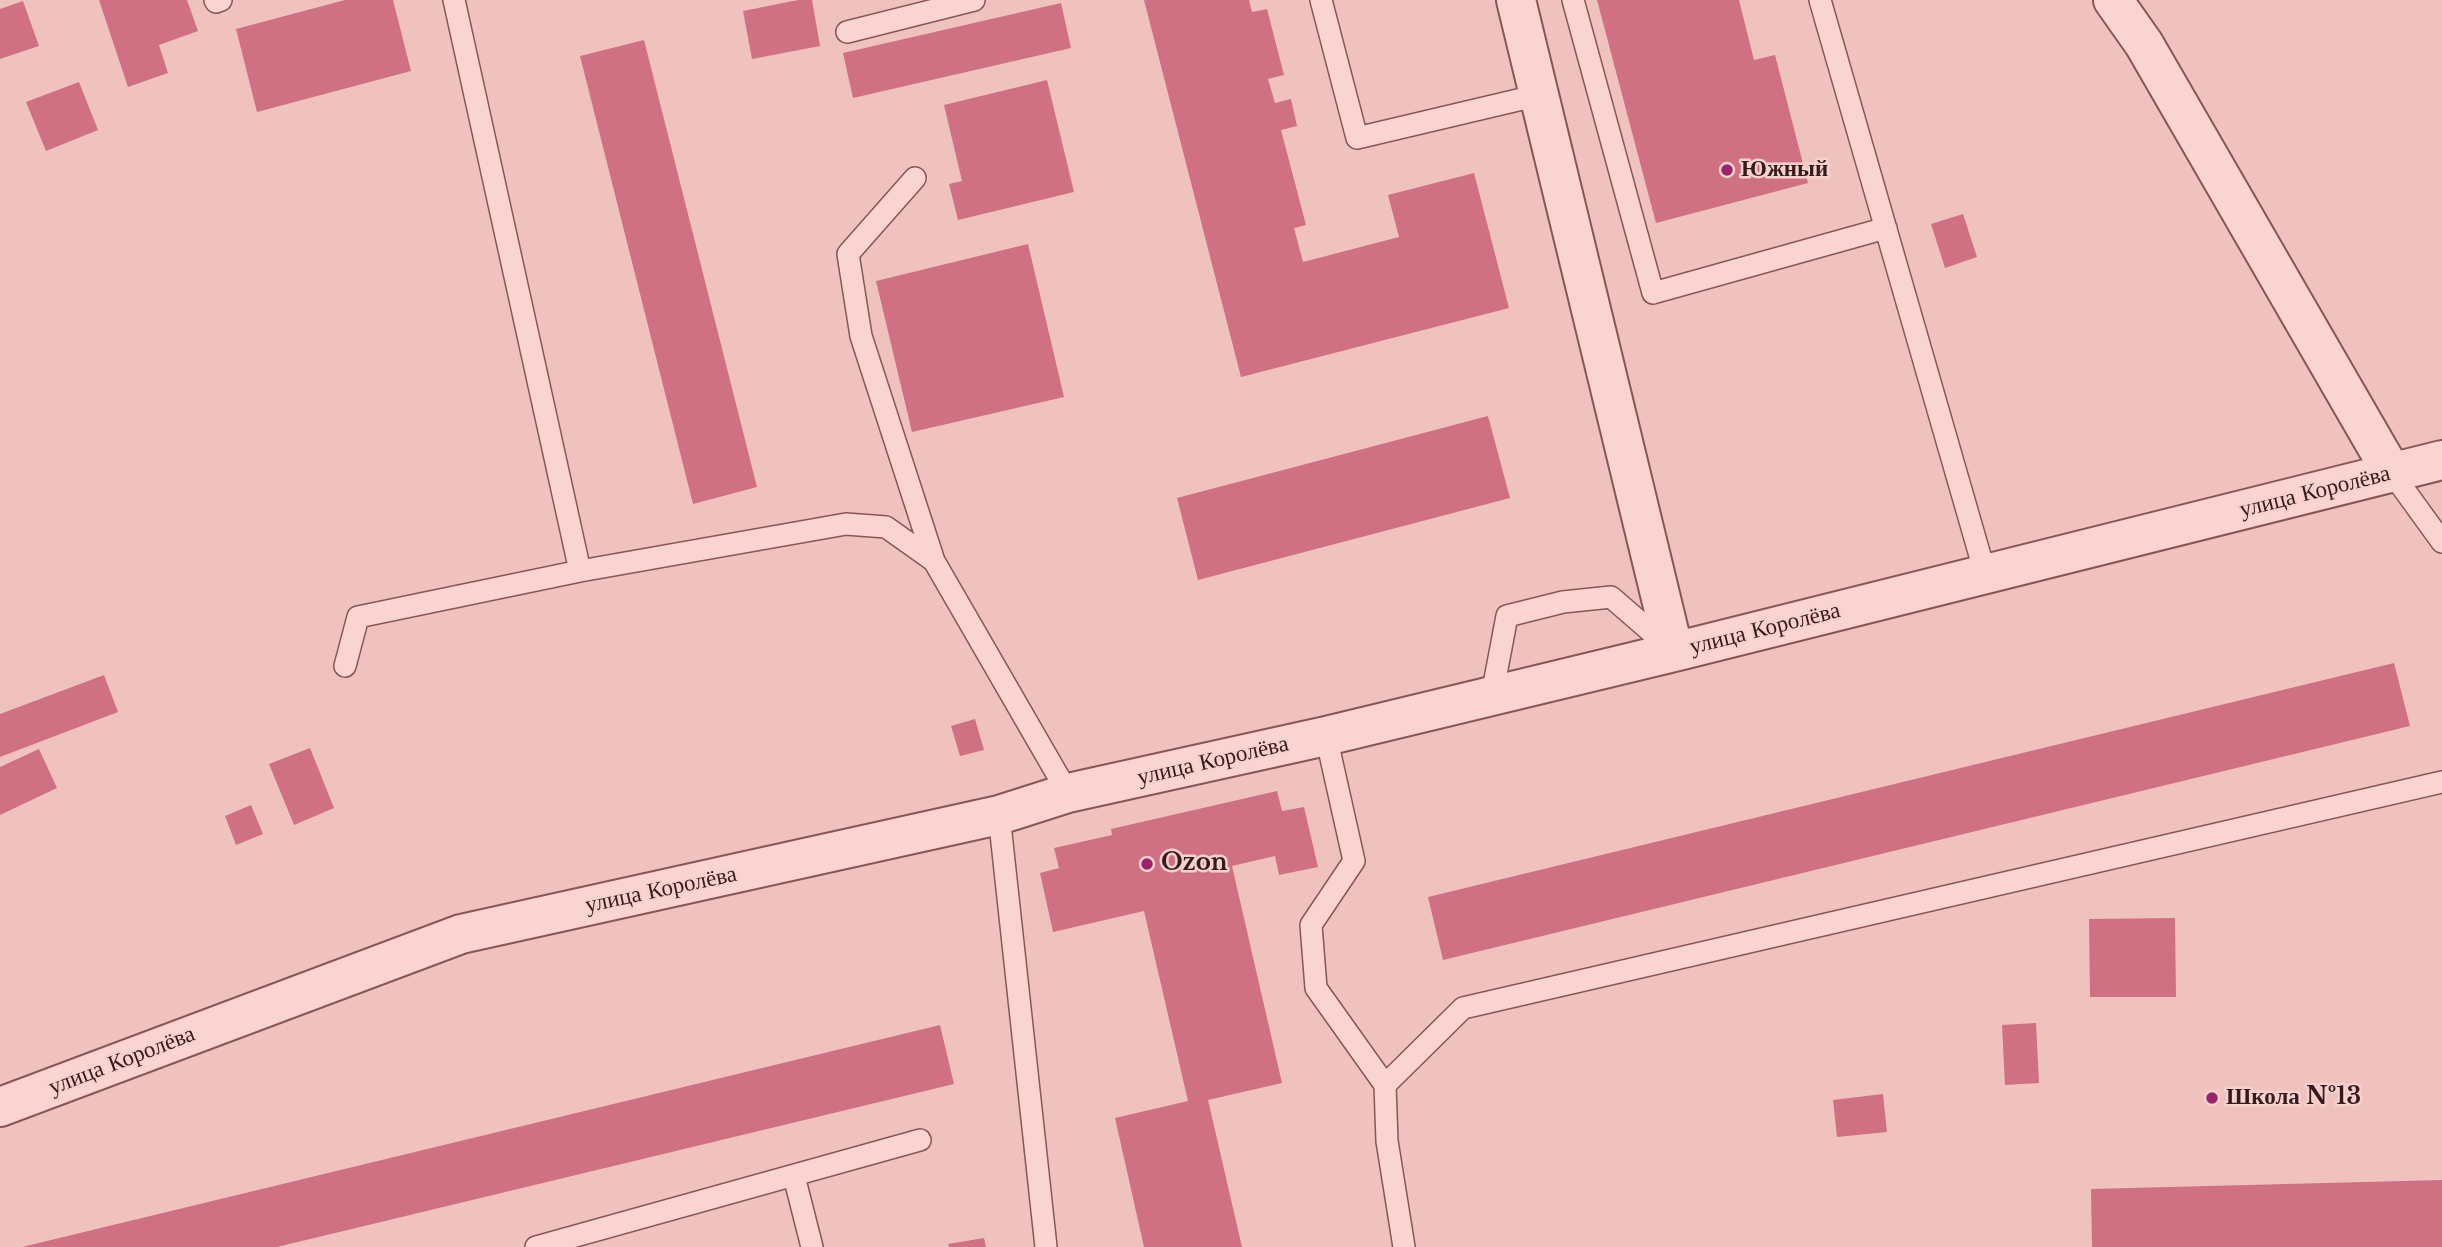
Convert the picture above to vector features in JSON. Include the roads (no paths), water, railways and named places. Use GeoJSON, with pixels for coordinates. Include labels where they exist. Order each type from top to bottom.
{"type":"FeatureCollection","features":[{"type":"Feature","properties":{"kind":"street"},"geometry":{"type":"LineString","coordinates":[[1516,0],[1674,652]]}},
{"type":"Feature","properties":{"kind":"street"},"geometry":{"type":"LineString","coordinates":[[2113,0],[2144,44],[2392,473]]}},
{"type":"Feature","properties":{"kind":"street","name":"улица Королёва"},"geometry":{"type":"LineString","coordinates":[[0,1107],[461,934],[999,815],[1068,793],[1326,736],[1674,652],[2442,460]]}},
{"type":"Feature","properties":{"kind":"lane"},"geometry":{"type":"LineString","coordinates":[[215,0],[220,0]]}},
{"type":"Feature","properties":{"kind":"lane"},"geometry":{"type":"LineString","coordinates":[[454,0],[580,571]]}},
{"type":"Feature","properties":{"kind":"lane"},"geometry":{"type":"LineString","coordinates":[[847,32],[934,5],[974,0]]}},
{"type":"Feature","properties":{"kind":"lane"},"geometry":{"type":"LineString","coordinates":[[1321,0],[1357,138],[1539,95]]}},
{"type":"Feature","properties":{"kind":"lane"},"geometry":{"type":"LineString","coordinates":[[1573,0],[1653,293],[1886,228]]}},
{"type":"Feature","properties":{"kind":"lane"},"geometry":{"type":"LineString","coordinates":[[1820,0],[1984,573]]}},
{"type":"Feature","properties":{"kind":"lane"},"geometry":{"type":"LineString","coordinates":[[915,178],[848,254],[861,336],[934,561],[1068,793]]}},
{"type":"Feature","properties":{"kind":"lane"},"geometry":{"type":"LineString","coordinates":[[2392,473],[2442,542]]}},
{"type":"Feature","properties":{"kind":"lane"},"geometry":{"type":"LineString","coordinates":[[345,666],[358,617],[580,571],[846,524],[886,527],[934,561]]}},
{"type":"Feature","properties":{"kind":"lane"},"geometry":{"type":"LineString","coordinates":[[1492,695],[1507,616],[1563,602],[1611,597],[1674,652]]}},
{"type":"Feature","properties":{"kind":"lane"},"geometry":{"type":"LineString","coordinates":[[1326,736],[1354,861],[1311,925],[1316,988],[1385,1085],[1387,1141],[1404,1247]]}},
{"type":"Feature","properties":{"kind":"lane"},"geometry":{"type":"LineString","coordinates":[[1385,1085],[1463,1008],[2442,782]]}},
{"type":"Feature","properties":{"kind":"lane"},"geometry":{"type":"LineString","coordinates":[[999,815],[1046,1247]]}},
{"type":"Feature","properties":{"kind":"lane"},"geometry":{"type":"LineString","coordinates":[[536,1247],[920,1140]]}},
{"type":"Feature","properties":{"kind":"lane"},"geometry":{"type":"LineString","coordinates":[[794,1176],[812,1247]]}},
{"type":"Feature","properties":{"kind":"place","name":"Южный"},"geometry":{"type":"Point","coordinates":[1727,170]}},
{"type":"Feature","properties":{"kind":"place","name":"Ozon"},"geometry":{"type":"Point","coordinates":[1147,864]}},
{"type":"Feature","properties":{"kind":"place","name":"Школа №13"},"geometry":{"type":"Point","coordinates":[2212,1098]}}]}
